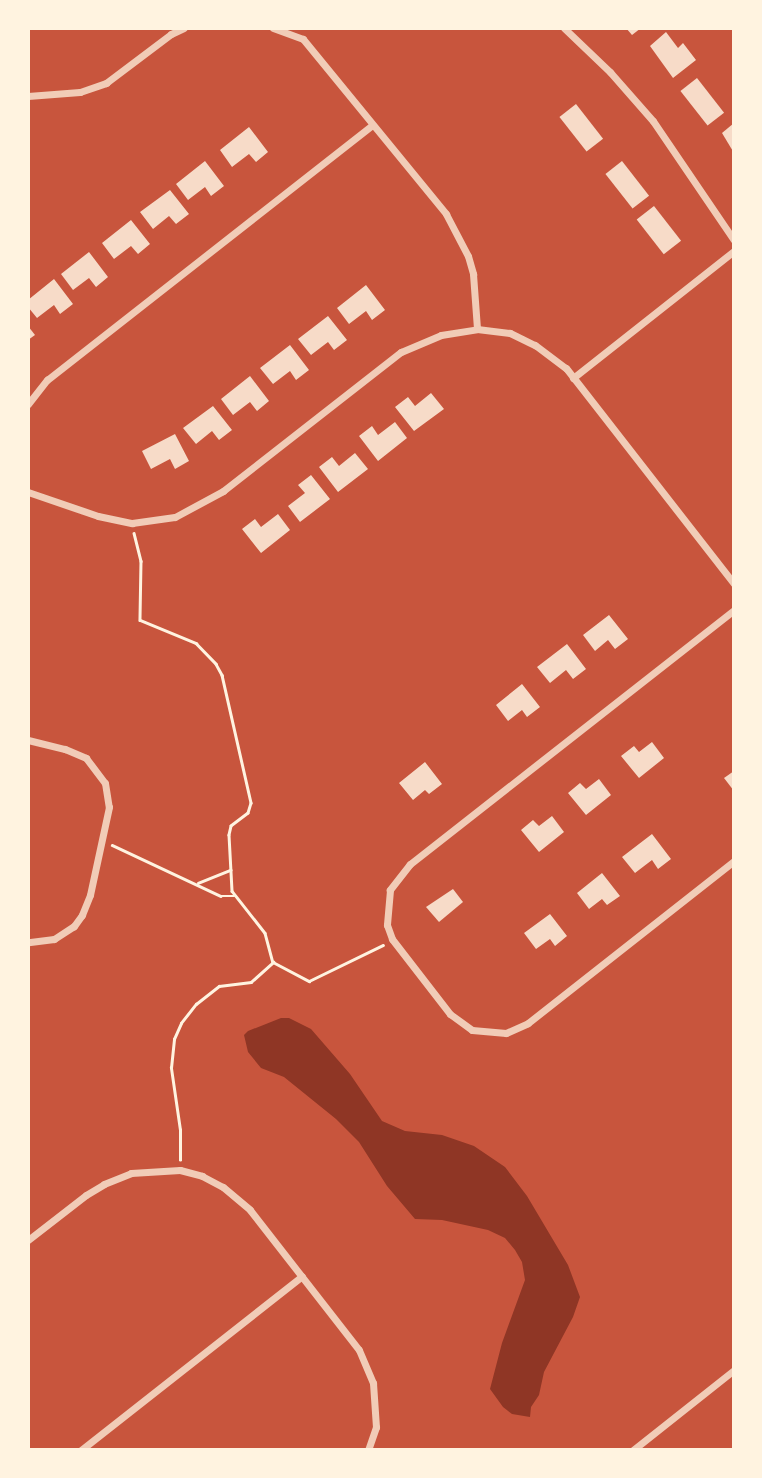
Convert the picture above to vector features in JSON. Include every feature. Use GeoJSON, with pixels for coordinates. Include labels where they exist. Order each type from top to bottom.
{"type":"FeatureCollection","features":[{"type":"Feature","properties":{"kind":"street"},"geometry":{"type":"LineString","coordinates":[[28,96],[80,92],[106,83],[171,34],[184,28]]}},
{"type":"Feature","properties":{"kind":"street"},"geometry":{"type":"LineString","coordinates":[[273,28],[303,39],[446,214],[468,256],[473,274],[477,329]]}},
{"type":"Feature","properties":{"kind":"street"},"geometry":{"type":"LineString","coordinates":[[564,28],[610,72],[653,121],[734,240]]}},
{"type":"Feature","properties":{"kind":"street"},"geometry":{"type":"LineString","coordinates":[[28,404],[47,380],[372,125]]}},
{"type":"Feature","properties":{"kind":"street"},"geometry":{"type":"LineString","coordinates":[[573,378],[734,251]]}},
{"type":"Feature","properties":{"kind":"street"},"geometry":{"type":"LineString","coordinates":[[28,492],[98,516],[132,523],[175,516],[223,491],[401,352],[440,335],[477,329],[510,333],[554,358],[573,378],[734,584]]}},
{"type":"Feature","properties":{"kind":"street"},"geometry":{"type":"LineString","coordinates":[[734,610],[401,873],[386,901],[387,925],[392,939],[441,1003],[472,1030],[494,1035],[517,1029],[734,861]]}},
{"type":"Feature","properties":{"kind":"street"},"geometry":{"type":"LineString","coordinates":[[28,740],[79,754],[100,772],[105,783],[108,807],[90,895],[74,926],[54,939],[28,942]]}},
{"type":"Feature","properties":{"kind":"street"},"geometry":{"type":"LineString","coordinates":[[28,1240],[104,1184],[131,1173],[180,1170],[202,1175],[223,1187],[250,1210],[359,1350],[373,1383],[376,1427],[368,1450]]}},
{"type":"Feature","properties":{"kind":"street"},"geometry":{"type":"LineString","coordinates":[[81,1450],[302,1276]]}},
{"type":"Feature","properties":{"kind":"street"},"geometry":{"type":"LineString","coordinates":[[633,1450],[734,1370]]}},
{"type":"Feature","properties":{"kind":"path"},"geometry":{"type":"LineString","coordinates":[[132,523],[141,561],[139,620],[196,643],[216,664],[222,675],[251,803],[248,813],[232,826],[229,835],[234,896],[265,933],[273,962],[309,981],[392,939]]}},
{"type":"Feature","properties":{"kind":"path"},"geometry":{"type":"LineString","coordinates":[[103,841],[221,896],[234,896]]}},
{"type":"Feature","properties":{"kind":"path"},"geometry":{"type":"LineString","coordinates":[[198,883],[231,870]]}},
{"type":"Feature","properties":{"kind":"path"},"geometry":{"type":"LineString","coordinates":[[180,1170],[180,1130],[171,1068],[174,1039],[181,1023],[213,990],[226,984],[242,985],[251,982],[273,962]]}},
{"type":"Feature","properties":{"kind":"shaded area"},"geometry":{"type":"Polygon","coordinates":[[[281,1018],[289,1018],[311,1029],[350,1074],[382,1121],[405,1131],[442,1135],[474,1146],[505,1167],[527,1196],[568,1265],[580,1297],[573,1317],[544,1372],[530,1417],[512,1414],[503,1407],[490,1389],[502,1343],[525,1280],[522,1262],[515,1250],[505,1238],[488,1230],[442,1220],[415,1219],[387,1186],[359,1142],[336,1119],[284,1077],[261,1068],[248,1052],[244,1035],[281,1018]]]}},
{"type":"Feature","properties":{"kind":"building"},"geometry":{"type":"Polygon","coordinates":[[[626,28],[641,28],[632,35],[626,28]]]}},
{"type":"Feature","properties":{"kind":"building"},"geometry":{"type":"Polygon","coordinates":[[[666,32],[678,48],[683,43],[696,60],[673,78],[650,46],[666,32]]]}},
{"type":"Feature","properties":{"kind":"building"},"geometry":{"type":"Polygon","coordinates":[[[697,78],[724,113],[708,126],[680,91],[697,78]]]}},
{"type":"Feature","properties":{"kind":"building"},"geometry":{"type":"Polygon","coordinates":[[[576,104],[603,139],[587,152],[559,117],[576,104]]]}},
{"type":"Feature","properties":{"kind":"building"},"geometry":{"type":"Polygon","coordinates":[[[734,123],[734,153],[722,133],[734,123]]]}},
{"type":"Feature","properties":{"kind":"building"},"geometry":{"type":"Polygon","coordinates":[[[249,127],[268,152],[256,162],[249,154],[232,167],[220,150],[249,127]]]}},
{"type":"Feature","properties":{"kind":"building"},"geometry":{"type":"Polygon","coordinates":[[[205,161],[224,186],[211,196],[205,187],[188,200],[176,184],[205,161]]]}},
{"type":"Feature","properties":{"kind":"building"},"geometry":{"type":"Polygon","coordinates":[[[622,161],[649,196],[633,209],[605,174],[622,161]]]}},
{"type":"Feature","properties":{"kind":"building"},"geometry":{"type":"Polygon","coordinates":[[[170,190],[189,214],[176,224],[169,216],[153,229],[140,212],[170,190]]]}},
{"type":"Feature","properties":{"kind":"building"},"geometry":{"type":"Polygon","coordinates":[[[654,206],[681,241],[664,254],[637,220],[654,206]]]}},
{"type":"Feature","properties":{"kind":"building"},"geometry":{"type":"Polygon","coordinates":[[[131,220],[150,244],[138,254],[131,246],[114,259],[102,243],[131,220]]]}},
{"type":"Feature","properties":{"kind":"building"},"geometry":{"type":"Polygon","coordinates":[[[89,252],[108,277],[96,287],[89,278],[73,290],[61,274],[89,252]]]}},
{"type":"Feature","properties":{"kind":"building"},"geometry":{"type":"Polygon","coordinates":[[[54,279],[73,304],[60,314],[54,305],[37,318],[28,307],[28,300],[54,279]]]}},
{"type":"Feature","properties":{"kind":"building"},"geometry":{"type":"Polygon","coordinates":[[[366,285],[385,310],[372,320],[366,311],[349,324],[337,308],[366,285]]]}},
{"type":"Feature","properties":{"kind":"building"},"geometry":{"type":"Polygon","coordinates":[[[328,316],[347,340],[334,350],[328,342],[311,355],[298,339],[328,316]]]}},
{"type":"Feature","properties":{"kind":"building"},"geometry":{"type":"Polygon","coordinates":[[[28,326],[35,335],[28,340],[28,326]]]}},
{"type":"Feature","properties":{"kind":"building"},"geometry":{"type":"Polygon","coordinates":[[[290,345],[309,370],[296,380],[290,371],[273,384],[260,368],[290,345]]]}},
{"type":"Feature","properties":{"kind":"building"},"geometry":{"type":"Polygon","coordinates":[[[250,376],[269,401],[257,411],[250,402],[233,415],[221,399],[250,376]]]}},
{"type":"Feature","properties":{"kind":"building"},"geometry":{"type":"Polygon","coordinates":[[[431,393],[444,409],[414,431],[395,407],[408,397],[415,406],[431,393]]]}},
{"type":"Feature","properties":{"kind":"building"},"geometry":{"type":"Polygon","coordinates":[[[213,406],[232,430],[219,440],[212,431],[196,444],[183,428],[213,406]]]}},
{"type":"Feature","properties":{"kind":"building"},"geometry":{"type":"Polygon","coordinates":[[[395,422],[407,438],[378,461],[359,436],[372,426],[378,435],[395,422]]]}},
{"type":"Feature","properties":{"kind":"building"},"geometry":{"type":"Polygon","coordinates":[[[175,434],[189,461],[175,469],[170,459],[151,469],[142,451],[175,434]]]}},
{"type":"Feature","properties":{"kind":"building"},"geometry":{"type":"Polygon","coordinates":[[[355,453],[368,469],[338,492],[319,467],[332,457],[339,466],[355,453]]]}},
{"type":"Feature","properties":{"kind":"building"},"geometry":{"type":"Polygon","coordinates":[[[311,475],[330,499],[300,522],[288,506],[305,493],[298,485],[311,475]]]}},
{"type":"Feature","properties":{"kind":"building"},"geometry":{"type":"Polygon","coordinates":[[[278,514],[290,530],[261,553],[242,529],[255,519],[261,527],[278,514]]]}},
{"type":"Feature","properties":{"kind":"building"},"geometry":{"type":"Polygon","coordinates":[[[609,615],[628,639],[615,649],[608,640],[595,651],[583,635],[609,615]]]}},
{"type":"Feature","properties":{"kind":"building"},"geometry":{"type":"Polygon","coordinates":[[[567,644],[586,669],[573,679],[566,670],[550,683],[537,667],[567,644]]]}},
{"type":"Feature","properties":{"kind":"building"},"geometry":{"type":"Polygon","coordinates":[[[522,684],[540,707],[527,717],[522,710],[508,721],[496,705],[522,684]]]}},
{"type":"Feature","properties":{"kind":"building"},"geometry":{"type":"Polygon","coordinates":[[[652,742],[664,758],[639,778],[621,756],[634,746],[639,752],[652,742]]]}},
{"type":"Feature","properties":{"kind":"building"},"geometry":{"type":"Polygon","coordinates":[[[425,762],[442,784],[429,794],[425,790],[413,800],[399,783],[425,762]]]}},
{"type":"Feature","properties":{"kind":"building"},"geometry":{"type":"Polygon","coordinates":[[[734,771],[734,791],[724,778],[734,771]]]}},
{"type":"Feature","properties":{"kind":"building"},"geometry":{"type":"Polygon","coordinates":[[[599,779],[611,795],[586,815],[568,793],[580,783],[586,789],[599,779]]]}},
{"type":"Feature","properties":{"kind":"building"},"geometry":{"type":"Polygon","coordinates":[[[552,816],[564,832],[539,852],[521,830],[533,820],[539,826],[552,816]]]}},
{"type":"Feature","properties":{"kind":"building"},"geometry":{"type":"Polygon","coordinates":[[[652,834],[671,859],[658,869],[652,860],[635,873],[622,857],[652,834]]]}},
{"type":"Feature","properties":{"kind":"building"},"geometry":{"type":"Polygon","coordinates":[[[602,873],[620,896],[607,905],[602,899],[589,909],[577,893],[602,873]]]}},
{"type":"Feature","properties":{"kind":"building"},"geometry":{"type":"Polygon","coordinates":[[[453,889],[463,902],[439,922],[426,907],[453,889]]]}},
{"type":"Feature","properties":{"kind":"building"},"geometry":{"type":"Polygon","coordinates":[[[550,914],[567,936],[555,946],[550,939],[536,949],[524,933],[550,914]]]}}]}
